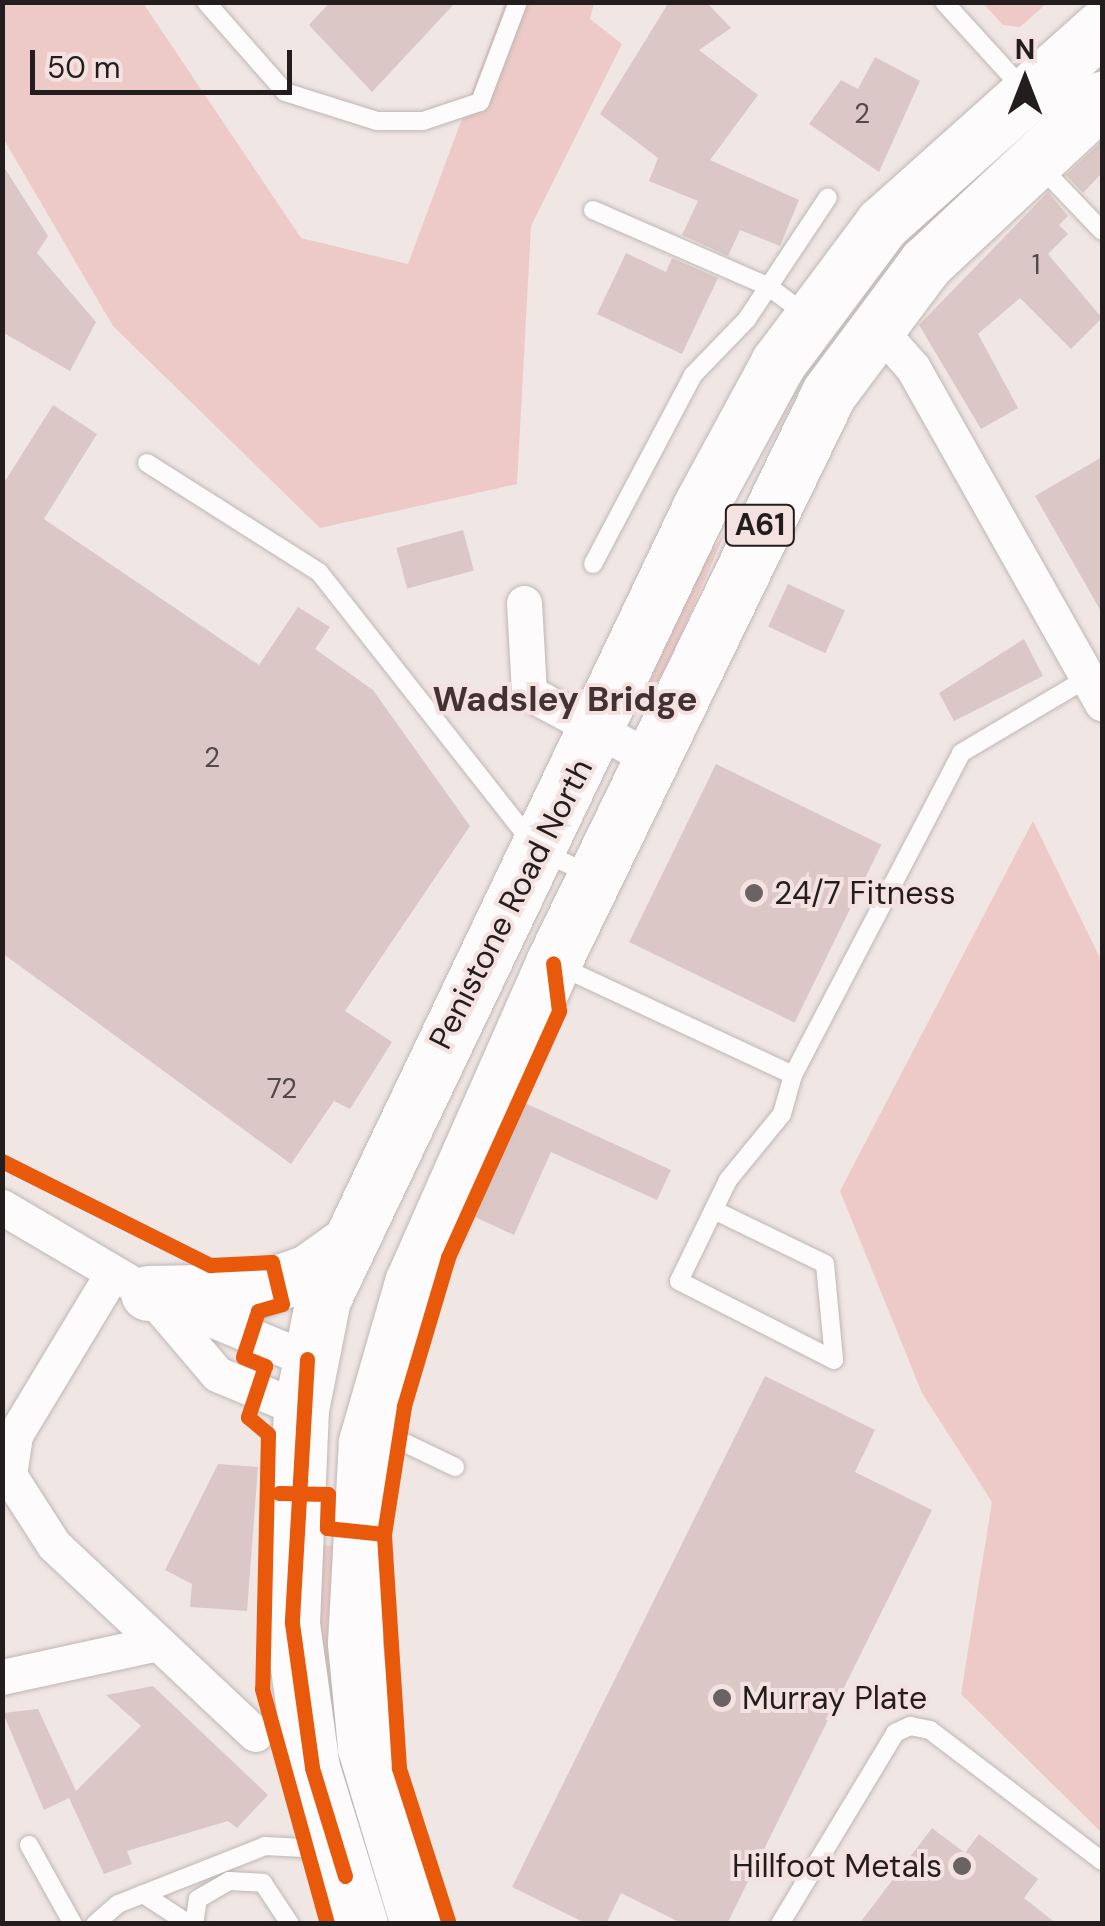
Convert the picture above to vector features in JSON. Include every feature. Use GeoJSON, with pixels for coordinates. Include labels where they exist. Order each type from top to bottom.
{"type":"FeatureCollection","features":[{"type":"Feature","properties":{"kind":"highway","name":"Penistone Road North"},"geometry":{"type":"LineString","coordinates":[[418,1924],[356,1685],[337,1394],[443,1204],[769,506],[876,325],[1051,117],[1102,27]]}},
{"type":"Feature","properties":{"kind":"highway","name":"Penistone Road North"},"geometry":{"type":"LineString","coordinates":[[353,1900],[312,1768],[292,1623],[337,1394],[347,1244],[597,732],[789,302],[882,224],[1051,117]]}},
{"type":"Feature","properties":{"kind":"highway"},"geometry":{"type":"LineString","coordinates":[[789,302],[853,310],[876,325]]}},
{"type":"Feature","properties":{"kind":"highway"},"geometry":{"type":"LineString","coordinates":[[130,1283],[266,1288],[347,1244]]}},
{"type":"Feature","properties":{"kind":"street"},"geometry":{"type":"LineString","coordinates":[[876,325],[912,368],[1096,690]]}},
{"type":"Feature","properties":{"kind":"street"},"geometry":{"type":"LineString","coordinates":[[524,604],[529,693],[650,758]]}},
{"type":"Feature","properties":{"kind":"street"},"geometry":{"type":"LineString","coordinates":[[2,1206],[130,1283],[337,1394]]}},
{"type":"Feature","properties":{"kind":"street"},"geometry":{"type":"LineString","coordinates":[[130,1283],[217,1374],[337,1394]]}},
{"type":"Feature","properties":{"kind":"street"},"geometry":{"type":"LineString","coordinates":[[130,1283],[9,1434],[9,1475],[27,1509],[255,1734]]}},
{"type":"Feature","properties":{"kind":"street"},"geometry":{"type":"LineString","coordinates":[[2,1677],[158,1642]]}},
{"type":"Feature","properties":{"kind":"lane"},"geometry":{"type":"LineString","coordinates":[[206,2],[285,92],[377,121],[423,121],[480,102],[518,2]]}},
{"type":"Feature","properties":{"kind":"lane"},"geometry":{"type":"LineString","coordinates":[[944,2],[1051,117],[1102,231]]}},
{"type":"Feature","properties":{"kind":"lane"},"geometry":{"type":"LineString","coordinates":[[592,564],[693,375],[789,302],[828,197]]}},
{"type":"Feature","properties":{"kind":"lane"},"geometry":{"type":"LineString","coordinates":[[593,210],[789,302]]}},
{"type":"Feature","properties":{"kind":"lane"},"geometry":{"type":"LineString","coordinates":[[147,463],[319,572],[538,850],[594,876]]}},
{"type":"Feature","properties":{"kind":"lane"},"geometry":{"type":"LineString","coordinates":[[714,1210],[825,1264],[834,1360],[679,1280],[714,1210],[782,1114],[793,1075],[960,752],[1096,690]]}},
{"type":"Feature","properties":{"kind":"lane"},"geometry":{"type":"LineString","coordinates":[[553,963],[793,1075]]}},
{"type":"Feature","properties":{"kind":"lane"},"geometry":{"type":"LineString","coordinates":[[337,1394],[455,1467]]}},
{"type":"Feature","properties":{"kind":"lane"},"geometry":{"type":"LineString","coordinates":[[780,1924],[895,1733],[910,1726],[930,1730],[1102,1861]]}},
{"type":"Feature","properties":{"kind":"lane"},"geometry":{"type":"LineString","coordinates":[[29,1845],[73,1924]]}},
{"type":"Feature","properties":{"kind":"lane"},"geometry":{"type":"LineString","coordinates":[[95,1924],[143,1894],[265,1846],[304,1848],[353,1900]]}},
{"type":"Feature","properties":{"kind":"lane"},"geometry":{"type":"LineString","coordinates":[[143,1894],[192,1924],[198,1899],[229,1881],[263,1883],[290,1924]]}},
{"type":"Feature","properties":{"kind":"shaded area"},"geometry":{"type":"Polygon","coordinates":[[[2,3],[143,3],[301,238],[408,264],[505,3],[594,3],[590,19],[622,44],[531,226],[517,484],[320,528],[113,326],[3,138],[2,3]]]}},
{"type":"Feature","properties":{"kind":"shaded area"},"geometry":{"type":"Polygon","coordinates":[[[983,3],[1047,3],[1020,27],[1003,25],[983,3]]]}},
{"type":"Feature","properties":{"kind":"shaded area"},"geometry":{"type":"Polygon","coordinates":[[[725,533],[647,713],[636,712],[703,562],[725,533]]]}},
{"type":"Feature","properties":{"kind":"shaded area"},"geometry":{"type":"Polygon","coordinates":[[[1033,821],[1102,962],[1102,1833],[961,1694],[992,1502],[922,1393],[840,1191],[1033,821]]]}},
{"type":"Feature","properties":{"kind":"shaded area"},"geometry":{"type":"Polygon","coordinates":[[[312,1545],[333,1546],[335,1709],[326,1714],[312,1545]]]}},
{"type":"Feature","properties":{"kind":"building"},"geometry":{"type":"Polygon","coordinates":[[[330,2],[456,2],[372,92],[309,25],[330,2]]]}},
{"type":"Feature","properties":{"kind":"building"},"geometry":{"type":"Polygon","coordinates":[[[669,2],[706,2],[731,28],[699,50],[758,95],[710,160],[799,200],[780,246],[740,230],[728,256],[682,235],[698,201],[649,181],[658,158],[600,114],[669,2]]]}},
{"type":"Feature","properties":{"kind":"building"},"geometry":{"type":"Polygon","coordinates":[[[875,57],[920,81],[879,172],[809,124],[841,80],[858,89],[875,57]]]}},
{"type":"Feature","properties":{"kind":"building"},"geometry":{"type":"Polygon","coordinates":[[[1102,141],[1102,173],[1083,193],[1066,175],[1102,141]]]}},
{"type":"Feature","properties":{"kind":"building"},"geometry":{"type":"Polygon","coordinates":[[[2,164],[48,236],[37,253],[96,322],[70,371],[2,332],[2,164]]]}},
{"type":"Feature","properties":{"kind":"building"},"geometry":{"type":"Polygon","coordinates":[[[1048,192],[1068,216],[1059,225],[1068,234],[1048,254],[1102,318],[1071,349],[1020,298],[978,334],[1018,408],[981,429],[919,325],[1048,192]]]}},
{"type":"Feature","properties":{"kind":"building"},"geometry":{"type":"Polygon","coordinates":[[[626,253],[666,272],[672,258],[718,278],[682,354],[597,314],[626,253]]]}},
{"type":"Feature","properties":{"kind":"building"},"geometry":{"type":"Polygon","coordinates":[[[53,405],[97,434],[44,519],[259,665],[298,607],[330,627],[315,649],[373,690],[470,826],[345,1011],[392,1042],[350,1109],[334,1101],[291,1164],[2,953],[2,486],[53,405]]]}},
{"type":"Feature","properties":{"kind":"building"},"geometry":{"type":"Polygon","coordinates":[[[1102,457],[1102,613],[1035,496],[1102,457]]]}},
{"type":"Feature","properties":{"kind":"building"},"geometry":{"type":"Polygon","coordinates":[[[463,530],[474,571],[407,588],[396,548],[463,530]]]}},
{"type":"Feature","properties":{"kind":"building"},"geometry":{"type":"Polygon","coordinates":[[[788,584],[845,611],[825,653],[768,627],[788,584]]]}},
{"type":"Feature","properties":{"kind":"building"},"geometry":{"type":"Polygon","coordinates":[[[1024,639],[1043,676],[954,721],[939,693],[1024,639]]]}},
{"type":"Feature","properties":{"kind":"building","name":"24/7 Fitness"},"geometry":{"type":"Polygon","coordinates":[[[716,764],[881,845],[795,1023],[629,942],[716,764]]]}},
{"type":"Feature","properties":{"kind":"building"},"geometry":{"type":"Polygon","coordinates":[[[525,1103],[671,1170],[657,1200],[551,1152],[514,1235],[475,1217],[525,1103]]]}},
{"type":"Feature","properties":{"kind":"building","name":"Murray Plate"},"geometry":{"type":"Polygon","coordinates":[[[765,1376],[875,1430],[855,1472],[932,1510],[727,1924],[683,1924],[621,1893],[606,1924],[587,1924],[512,1887],[765,1376]]]}},
{"type":"Feature","properties":{"kind":"building"},"geometry":{"type":"Polygon","coordinates":[[[218,1464],[258,1467],[247,1611],[190,1607],[192,1584],[165,1570],[218,1464]]]}},
{"type":"Feature","properties":{"kind":"building"},"geometry":{"type":"Polygon","coordinates":[[[153,1686],[268,1795],[237,1828],[228,1821],[127,1851],[132,1864],[104,1874],[69,1798],[44,1810],[3,1713],[38,1709],[76,1791],[141,1726],[106,1695],[153,1686]]]}},
{"type":"Feature","properties":{"kind":"building","name":"Hillfoot Metals"},"geometry":{"type":"Polygon","coordinates":[[[932,1828],[965,1853],[979,1834],[1038,1879],[1024,1898],[1057,1924],[859,1924],[932,1828]]]}},
{"type":"Feature","properties":{"kind":"cycle path"},"geometry":{"type":"LineString","coordinates":[[449,1924],[399,1768],[384,1534],[404,1406],[448,1257],[559,1011],[553,963]]}},
{"type":"Feature","properties":{"kind":"cycle path"},"geometry":{"type":"LineString","coordinates":[[2,1161],[210,1265],[272,1262],[282,1304],[258,1311],[243,1357],[265,1366],[248,1417],[268,1434],[262,1689],[327,1924]]}},
{"type":"Feature","properties":{"kind":"cycle path"},"geometry":{"type":"LineString","coordinates":[[307,1359],[292,1623],[312,1768],[345,1876]]}},
{"type":"Feature","properties":{"kind":"cycle path"},"geometry":{"type":"LineString","coordinates":[[279,1493],[328,1494],[327,1528],[384,1534]]}},
{"type":"Feature","properties":{"kind":"place","name":"24/7 Fitness"},"geometry":{"type":"Point","coordinates":[754,893]}},
{"type":"Feature","properties":{"kind":"place","name":"Murray Plate"},"geometry":{"type":"Point","coordinates":[722,1698]}},
{"type":"Feature","properties":{"kind":"place","name":"Hillfoot Metals"},"geometry":{"type":"Point","coordinates":[962,1866]}},
{"type":"Feature","properties":{"kind":"district","name":"Wadsley Bridge"},"geometry":{"type":"Point","coordinates":[565,699]}}]}
